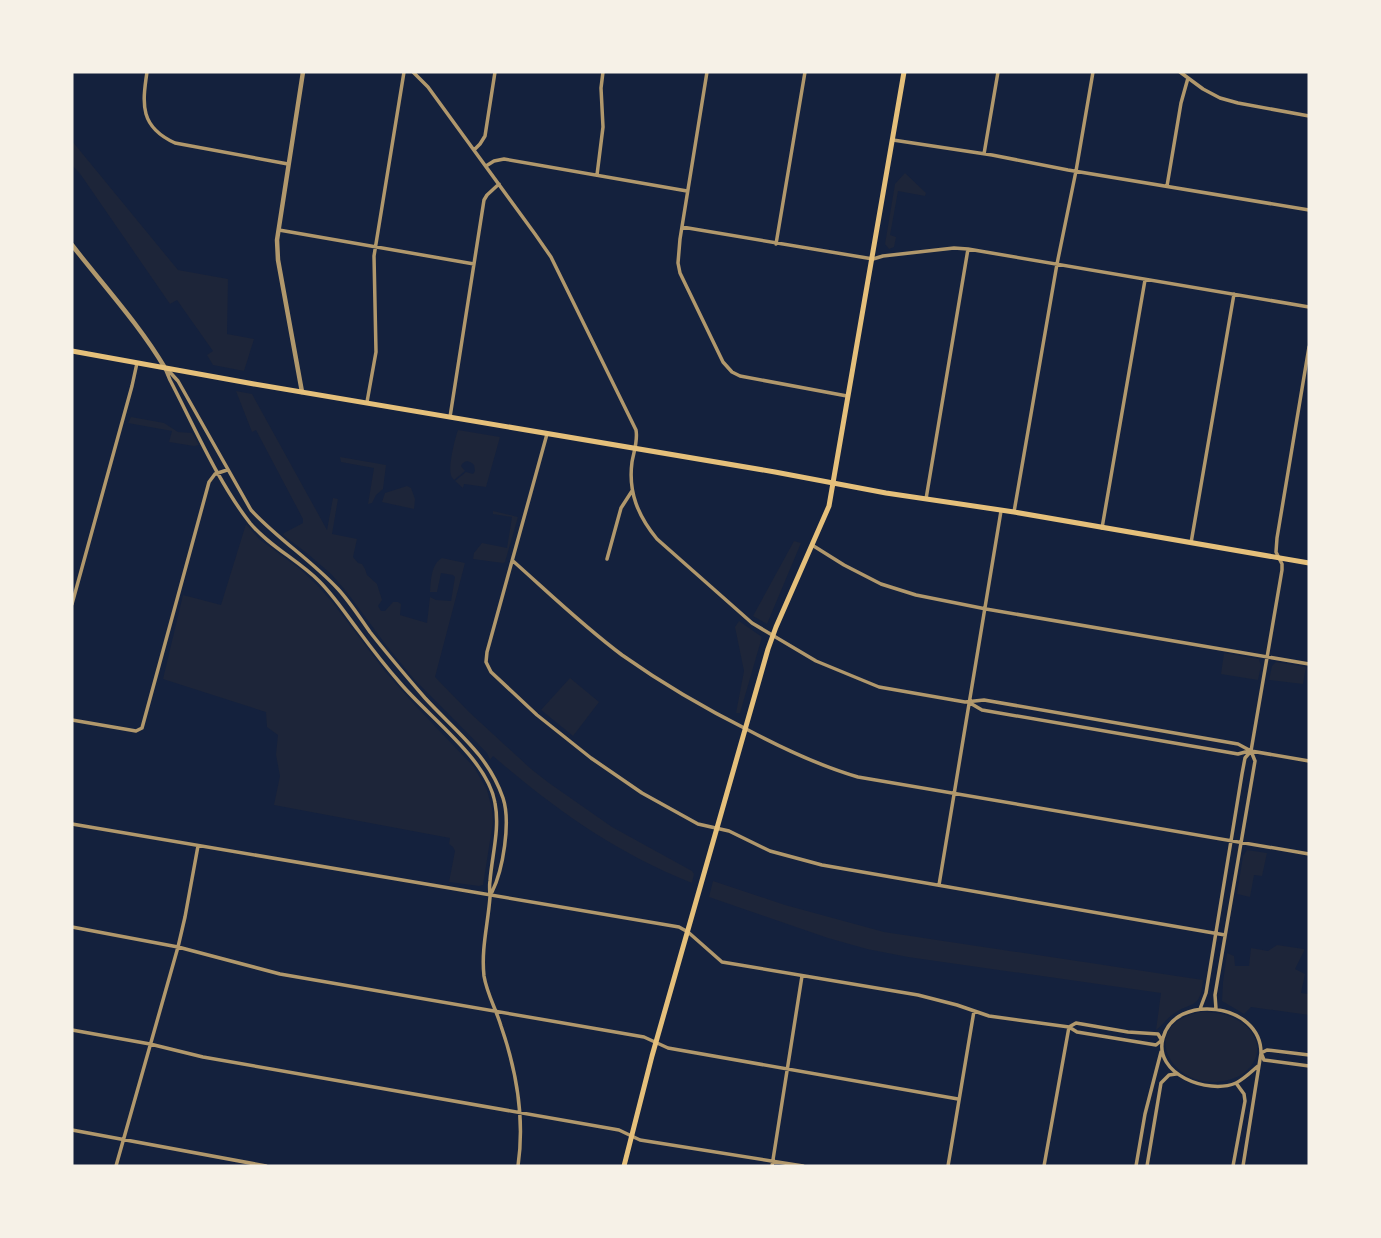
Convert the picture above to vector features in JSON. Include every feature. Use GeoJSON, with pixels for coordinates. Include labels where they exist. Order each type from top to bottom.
{"type":"FeatureCollection","features":[{"type":"Feature","properties":{"kind":"main road"},"geometry":{"type":"LineString","coordinates":[[624,1166],[656,1041],[772,638],[829,506],[904,72]]}},
{"type":"Feature","properties":{"kind":"main road"},"geometry":{"type":"LineString","coordinates":[[72,351],[1309,563]]}},
{"type":"Feature","properties":{"kind":"street"},"geometry":{"type":"LineString","coordinates":[[147,72],[144,106],[158,134],[175,142],[288,164]]}},
{"type":"Feature","properties":{"kind":"street"},"geometry":{"type":"LineString","coordinates":[[302,392],[278,260],[278,230],[303,72]]}},
{"type":"Feature","properties":{"kind":"street"},"geometry":{"type":"LineString","coordinates":[[367,403],[376,352],[374,256],[404,72]]}},
{"type":"Feature","properties":{"kind":"street"},"geometry":{"type":"LineString","coordinates":[[412,72],[428,87],[499,184],[535,234],[564,283],[636,430],[632,491],[638,512],[649,530],[752,623],[832,668],[880,687],[970,702],[984,700],[1238,744],[1251,751],[1309,761]]}},
{"type":"Feature","properties":{"kind":"street"},"geometry":{"type":"LineString","coordinates":[[474,150],[485,136],[495,72]]}},
{"type":"Feature","properties":{"kind":"street"},"geometry":{"type":"LineString","coordinates":[[597,175],[603,127],[603,72]]}},
{"type":"Feature","properties":{"kind":"street"},"geometry":{"type":"LineString","coordinates":[[707,72],[679,247],[680,273],[728,369],[740,376],[849,396]]}},
{"type":"Feature","properties":{"kind":"street"},"geometry":{"type":"LineString","coordinates":[[776,244],[805,72]]}},
{"type":"Feature","properties":{"kind":"street"},"geometry":{"type":"LineString","coordinates":[[984,154],[998,72]]}},
{"type":"Feature","properties":{"kind":"street"},"geometry":{"type":"LineString","coordinates":[[1014,512],[1093,72]]}},
{"type":"Feature","properties":{"kind":"street"},"geometry":{"type":"LineString","coordinates":[[1180,72],[1203,89],[1226,100],[1309,116]]}},
{"type":"Feature","properties":{"kind":"street"},"geometry":{"type":"LineString","coordinates":[[1167,186],[1188,78]]}},
{"type":"Feature","properties":{"kind":"street"},"geometry":{"type":"LineString","coordinates":[[893,140],[1309,210]]}},
{"type":"Feature","properties":{"kind":"street"},"geometry":{"type":"LineString","coordinates":[[486,166],[504,159],[687,191]]}},
{"type":"Feature","properties":{"kind":"street"},"geometry":{"type":"LineString","coordinates":[[450,417],[484,200],[499,184]]}},
{"type":"Feature","properties":{"kind":"street"},"geometry":{"type":"LineString","coordinates":[[682,227],[873,259],[952,248],[968,249],[1309,307]]}},
{"type":"Feature","properties":{"kind":"street"},"geometry":{"type":"LineString","coordinates":[[278,230],[474,264]]}},
{"type":"Feature","properties":{"kind":"street"},"geometry":{"type":"LineString","coordinates":[[72,245],[146,339],[165,368],[219,473],[251,524],[272,544],[298,562],[335,598],[403,686],[475,761],[489,783],[495,802],[496,824],[483,966],[485,980],[515,1070],[521,1123],[518,1166]]}},
{"type":"Feature","properties":{"kind":"street"},"geometry":{"type":"LineString","coordinates":[[926,499],[968,249]]}},
{"type":"Feature","properties":{"kind":"street"},"geometry":{"type":"LineString","coordinates":[[1102,528],[1145,280]]}},
{"type":"Feature","properties":{"kind":"street"},"geometry":{"type":"LineString","coordinates":[[1191,543],[1234,294]]}},
{"type":"Feature","properties":{"kind":"street"},"geometry":{"type":"LineString","coordinates":[[1200,1009],[1206,993],[1245,758],[1251,751],[1268,657],[1282,570],[1276,552],[1277,538],[1309,347]]}},
{"type":"Feature","properties":{"kind":"street"},"geometry":{"type":"LineString","coordinates":[[72,604],[137,362]]}},
{"type":"Feature","properties":{"kind":"street"},"geometry":{"type":"LineString","coordinates":[[165,368],[178,381],[251,510],[265,526],[303,556],[341,592],[410,680],[481,755],[491,770],[504,800],[506,823],[496,883],[490,895]]}},
{"type":"Feature","properties":{"kind":"street"},"geometry":{"type":"LineString","coordinates":[[547,433],[486,663],[491,672],[537,715],[606,769],[698,824],[729,831],[770,851],[794,858],[832,867],[1225,935]]}},
{"type":"Feature","properties":{"kind":"street"},"geometry":{"type":"LineString","coordinates":[[72,720],[139,731],[143,725],[209,481],[213,475],[227,470]]}},
{"type":"Feature","properties":{"kind":"street"},"geometry":{"type":"LineString","coordinates":[[607,559],[621,508],[632,491]]}},
{"type":"Feature","properties":{"kind":"street"},"geometry":{"type":"LineString","coordinates":[[939,885],[1002,510]]}},
{"type":"Feature","properties":{"kind":"street"},"geometry":{"type":"LineString","coordinates":[[813,545],[881,584],[916,595],[1309,664]]}},
{"type":"Feature","properties":{"kind":"street"},"geometry":{"type":"LineString","coordinates":[[513,561],[622,655],[693,701],[801,757],[837,771],[858,777],[1309,855]]}},
{"type":"Feature","properties":{"kind":"street"},"geometry":{"type":"LineString","coordinates":[[403,686],[410,680]]}},
{"type":"Feature","properties":{"kind":"street"},"geometry":{"type":"LineString","coordinates":[[970,702],[982,710],[1238,754],[1251,751]]}},
{"type":"Feature","properties":{"kind":"street"},"geometry":{"type":"LineString","coordinates":[[1055,722],[1056,713]]}},
{"type":"Feature","properties":{"kind":"street"},"geometry":{"type":"LineString","coordinates":[[1168,741],[1169,732]]}},
{"type":"Feature","properties":{"kind":"street"},"geometry":{"type":"LineString","coordinates":[[1216,1009],[1214,995],[1255,761],[1251,751]]}},
{"type":"Feature","properties":{"kind":"street"},"geometry":{"type":"LineString","coordinates":[[72,824],[679,927],[722,962],[936,999],[989,1016],[1069,1027],[1077,1032],[1156,1045],[1162,1040]]}},
{"type":"Feature","properties":{"kind":"street"},"geometry":{"type":"LineString","coordinates":[[116,1166],[178,947],[198,846]]}},
{"type":"Feature","properties":{"kind":"street"},"geometry":{"type":"LineString","coordinates":[[72,927],[178,947],[270,972],[644,1037],[668,1048],[958,1099]]}},
{"type":"Feature","properties":{"kind":"street"},"geometry":{"type":"LineString","coordinates":[[773,1164],[802,976]]}},
{"type":"Feature","properties":{"kind":"street"},"geometry":{"type":"LineString","coordinates":[[1136,1166],[1162,1040],[1175,1017],[1200,1009],[1216,1009],[1237,1016],[1248,1022],[1259,1039],[1264,1060],[1309,1066]]}},
{"type":"Feature","properties":{"kind":"street"},"geometry":{"type":"LineString","coordinates":[[947,1166],[974,1011]]}},
{"type":"Feature","properties":{"kind":"street"},"geometry":{"type":"LineString","coordinates":[[1069,1027],[1076,1023],[1158,1034],[1162,1040]]}},
{"type":"Feature","properties":{"kind":"street"},"geometry":{"type":"LineString","coordinates":[[1045,1166],[1069,1027]]}},
{"type":"Feature","properties":{"kind":"street"},"geometry":{"type":"LineString","coordinates":[[72,1030],[150,1044],[203,1058],[622,1131],[640,1140],[773,1164],[803,1166]]}},
{"type":"Feature","properties":{"kind":"street"},"geometry":{"type":"LineString","coordinates":[[1126,1040],[1128,1032]]}},
{"type":"Feature","properties":{"kind":"street"},"geometry":{"type":"LineString","coordinates":[[1261,1053],[1267,1050],[1309,1055]]}},
{"type":"Feature","properties":{"kind":"street"},"geometry":{"type":"LineString","coordinates":[[1161,1052],[1177,1073],[1207,1086],[1236,1083],[1258,1066]]}},
{"type":"Feature","properties":{"kind":"street"},"geometry":{"type":"LineString","coordinates":[[1287,1063],[1289,1052]]}},
{"type":"Feature","properties":{"kind":"street"},"geometry":{"type":"LineString","coordinates":[[1243,1166],[1261,1053]]}},
{"type":"Feature","properties":{"kind":"street"},"geometry":{"type":"LineString","coordinates":[[1147,1166],[1161,1083],[1169,1075],[1177,1073]]}},
{"type":"Feature","properties":{"kind":"street"},"geometry":{"type":"LineString","coordinates":[[1233,1166],[1245,1101],[1244,1094],[1236,1083]]}},
{"type":"Feature","properties":{"kind":"street"},"geometry":{"type":"LineString","coordinates":[[1145,1114],[1155,1116]]}},
{"type":"Feature","properties":{"kind":"street"},"geometry":{"type":"LineString","coordinates":[[72,1130],[265,1166]]}},
{"type":"Feature","properties":{"kind":"street"},"geometry":{"type":"LineString","coordinates":[[1236,1149],[1246,1151]]}},
{"type":"Feature","properties":{"kind":"shaded area"},"geometry":{"type":"Polygon","coordinates":[[[72,141],[178,270],[228,279],[227,334],[254,339],[244,371],[213,365],[207,355],[213,351],[177,300],[170,304],[72,165],[72,141]]]}},
{"type":"Feature","properties":{"kind":"shaded area"},"geometry":{"type":"Polygon","coordinates":[[[905,173],[926,193],[925,196],[898,191],[890,235],[896,237],[894,247],[889,249],[885,244],[895,184],[905,173]]]}},
{"type":"Feature","properties":{"kind":"shaded area"},"geometry":{"type":"Polygon","coordinates":[[[236,391],[252,394],[327,530],[333,498],[338,499],[332,534],[357,539],[353,557],[377,584],[382,600],[378,606],[381,611],[385,611],[393,602],[398,602],[401,604],[400,615],[427,623],[430,597],[451,601],[455,577],[441,573],[437,592],[430,592],[436,564],[442,558],[465,563],[435,677],[531,769],[612,827],[692,871],[692,883],[637,858],[587,828],[493,756],[490,760],[487,753],[413,678],[331,574],[283,535],[303,523],[303,519],[256,430],[252,432],[236,391]]]}},
{"type":"Feature","properties":{"kind":"shaded area"},"geometry":{"type":"Polygon","coordinates":[[[131,417],[164,423],[178,432],[192,433],[199,445],[169,442],[172,431],[128,423],[131,417]]]}},
{"type":"Feature","properties":{"kind":"shaded area"},"geometry":{"type":"Polygon","coordinates":[[[458,430],[500,437],[486,487],[464,484],[463,488],[455,481],[466,472],[473,474],[474,465],[468,462],[461,466],[465,471],[454,480],[451,476],[451,459],[458,430]]]}},
{"type":"Feature","properties":{"kind":"shaded area"},"geometry":{"type":"Polygon","coordinates":[[[340,457],[386,465],[383,489],[372,503],[368,504],[374,468],[341,462],[340,457]]]}},
{"type":"Feature","properties":{"kind":"shaded area"},"geometry":{"type":"Polygon","coordinates":[[[407,486],[411,488],[415,499],[414,509],[382,502],[385,493],[407,486]]]}},
{"type":"Feature","properties":{"kind":"shaded area"},"geometry":{"type":"Polygon","coordinates":[[[493,511],[518,517],[503,563],[473,559],[482,543],[507,548],[512,517],[493,514],[493,511]]]}},
{"type":"Feature","properties":{"kind":"shaded area"},"geometry":{"type":"Polygon","coordinates":[[[246,524],[259,539],[317,585],[384,670],[474,767],[487,790],[493,822],[483,885],[449,882],[455,851],[449,844],[450,838],[274,805],[280,776],[276,755],[278,735],[267,727],[266,712],[163,679],[183,595],[221,605],[246,524]]]}},
{"type":"Feature","properties":{"kind":"shaded area"},"geometry":{"type":"Polygon","coordinates":[[[794,541],[801,543],[767,624],[753,616],[794,541]]]}},
{"type":"Feature","properties":{"kind":"shaded area"},"geometry":{"type":"Polygon","coordinates":[[[739,621],[762,637],[740,713],[736,713],[744,671],[735,627],[739,621]]]}},
{"type":"Feature","properties":{"kind":"shaded area"},"geometry":{"type":"Polygon","coordinates":[[[1224,653],[1259,659],[1261,666],[1258,680],[1221,674],[1224,653]]]}},
{"type":"Feature","properties":{"kind":"shaded area"},"geometry":{"type":"Polygon","coordinates":[[[1276,662],[1306,667],[1303,684],[1269,680],[1272,666],[1276,662]]]}},
{"type":"Feature","properties":{"kind":"shaded area"},"geometry":{"type":"Polygon","coordinates":[[[570,678],[599,702],[573,736],[541,710],[570,678]]]}},
{"type":"Feature","properties":{"kind":"shaded area"},"geometry":{"type":"Polygon","coordinates":[[[1247,850],[1267,853],[1262,876],[1254,875],[1250,897],[1237,894],[1243,856],[1247,850]]]}},
{"type":"Feature","properties":{"kind":"shaded area"},"geometry":{"type":"Polygon","coordinates":[[[713,881],[785,905],[884,932],[1203,980],[1202,990],[1197,1001],[1179,1010],[1156,1030],[1161,993],[867,949],[709,897],[713,881]]]}},
{"type":"Feature","properties":{"kind":"shaded area"},"geometry":{"type":"Polygon","coordinates":[[[1277,945],[1304,949],[1295,969],[1305,974],[1301,993],[1309,994],[1309,1015],[1251,1007],[1244,1014],[1222,1001],[1227,953],[1234,956],[1235,966],[1249,966],[1251,948],[1268,951],[1277,945]]]}},
{"type":"Feature","properties":{"kind":"shaded area"},"geometry":{"type":"Polygon","coordinates":[[[1201,1012],[1231,1017],[1247,1027],[1253,1035],[1257,1051],[1251,1066],[1245,1072],[1228,1080],[1209,1082],[1191,1078],[1178,1069],[1169,1056],[1165,1043],[1169,1030],[1180,1019],[1201,1012]]]}}]}
